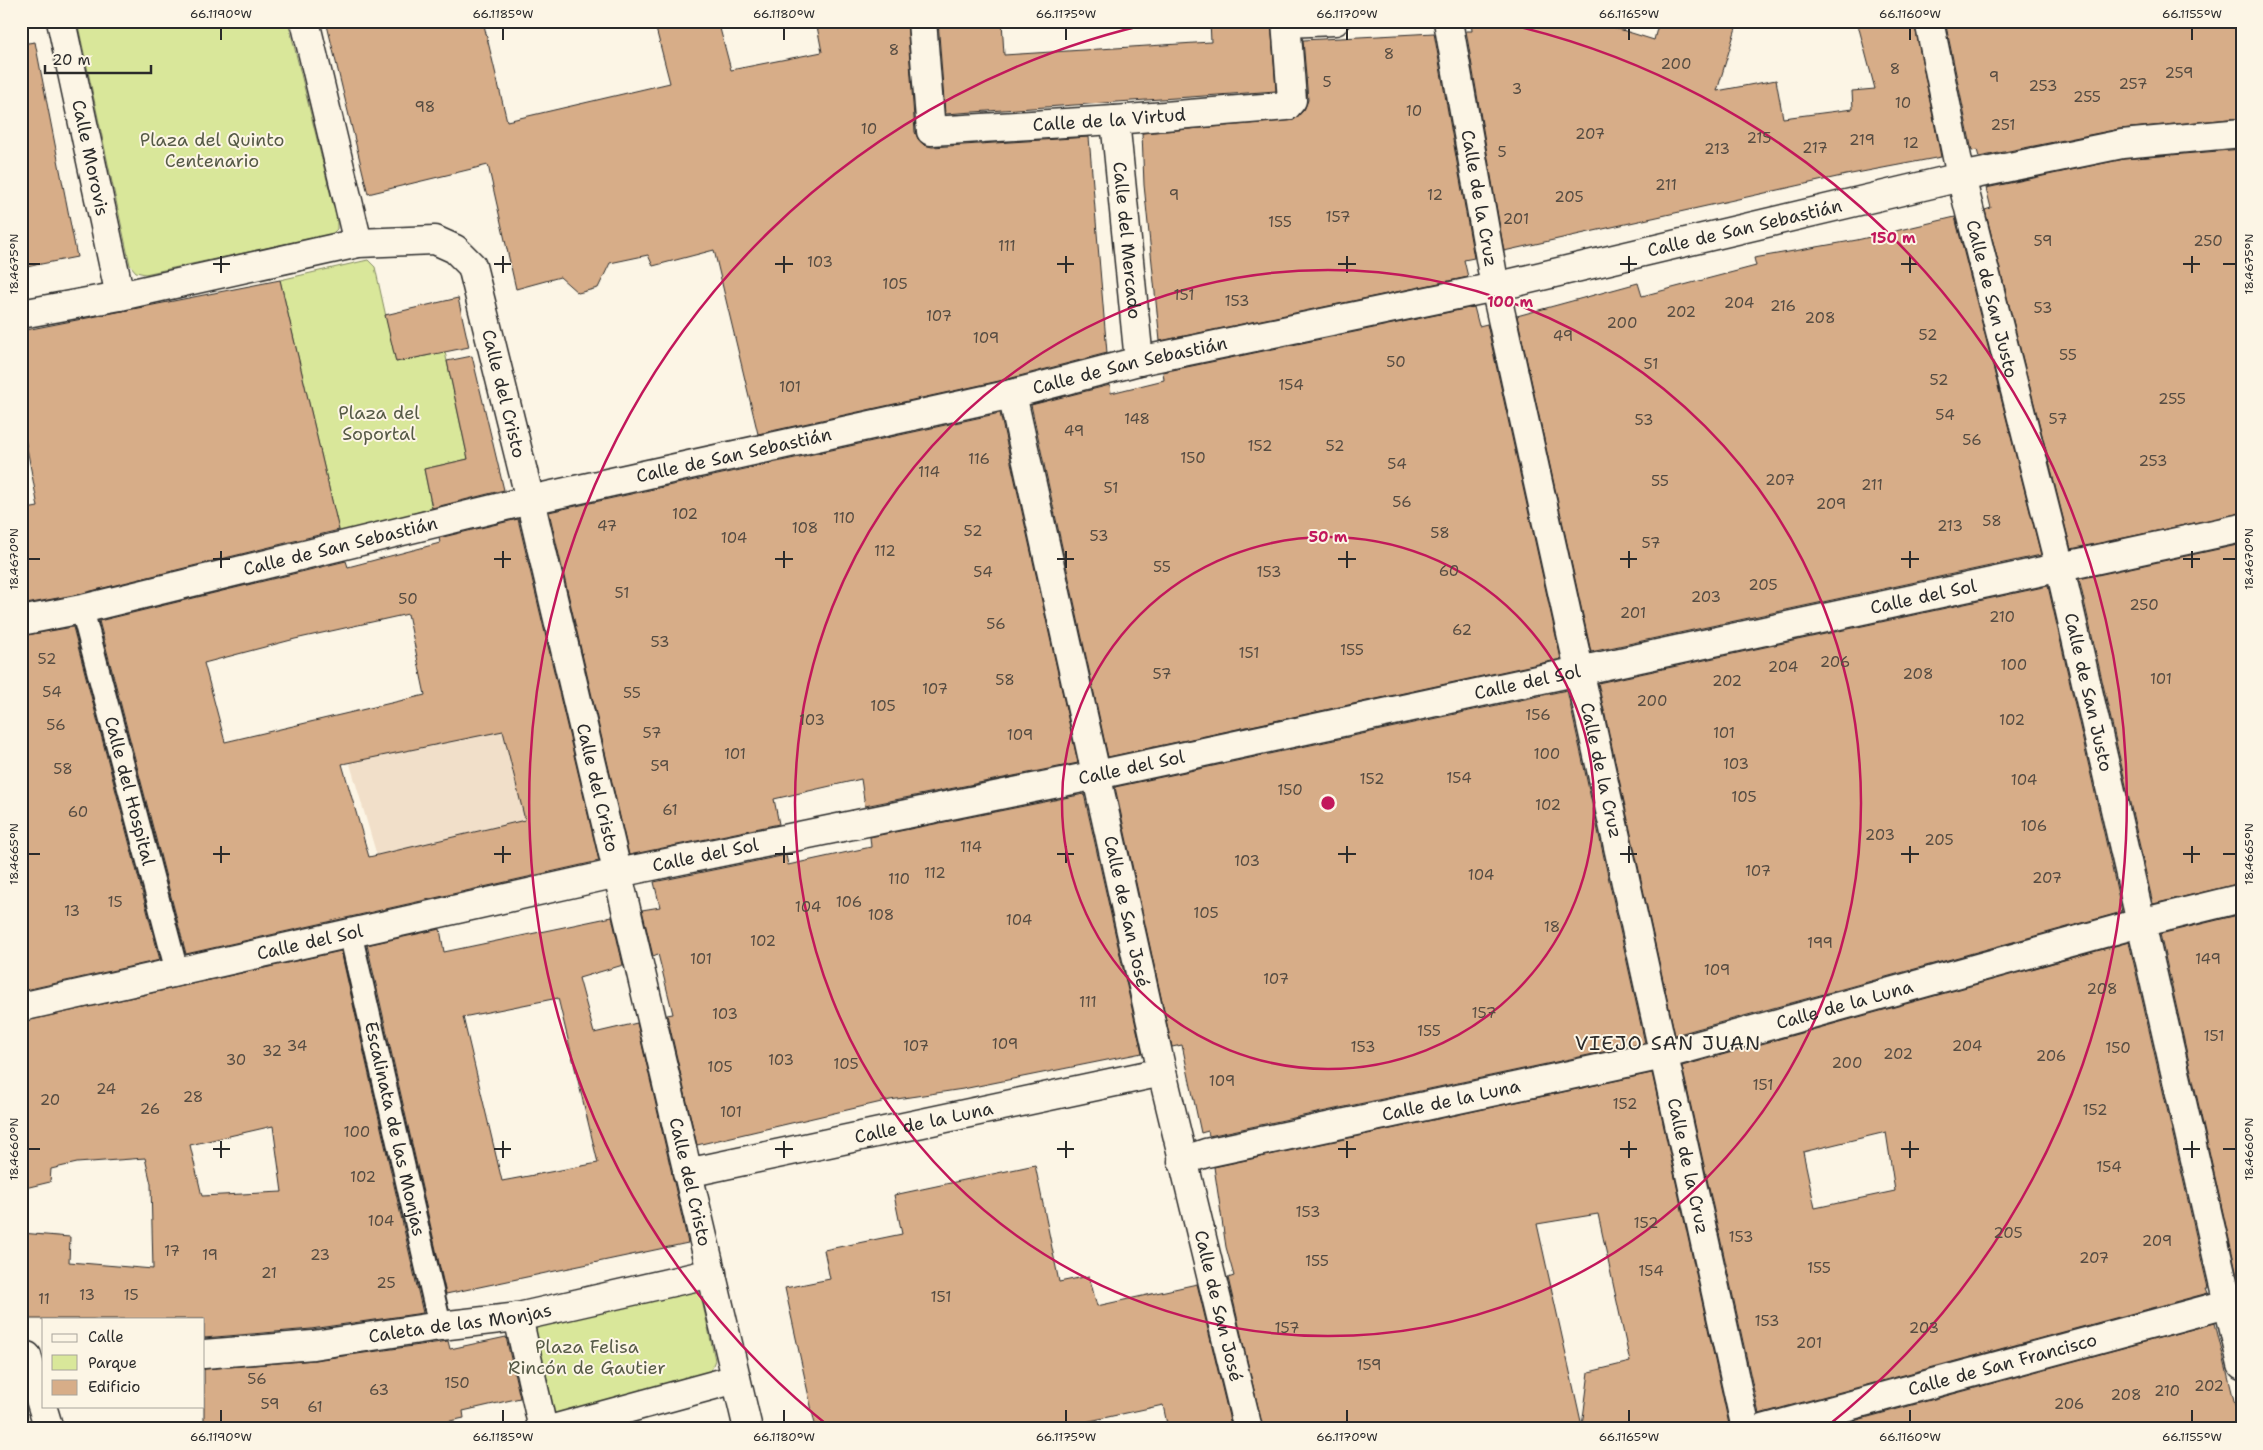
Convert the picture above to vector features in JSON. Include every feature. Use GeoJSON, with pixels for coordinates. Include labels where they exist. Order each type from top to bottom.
{"type":"FeatureCollection","features":[{"type":"Feature","properties":{"kind":"street","name":"Calle Morovis"},"geometry":{"type":"LineString","coordinates":[[61,21],[120,296]]}},
{"type":"Feature","properties":{"kind":"street"},"geometry":{"type":"LineString","coordinates":[[305,21],[358,243]]}},
{"type":"Feature","properties":{"kind":"street","name":"Calle de la Virtud"},"geometry":{"type":"LineString","coordinates":[[922,21],[931,131],[1115,120],[1288,106],[1292,100],[1286,22]]}},
{"type":"Feature","properties":{"kind":"street"},"geometry":{"type":"LineString","coordinates":[[1286,22],[1335,21]]}},
{"type":"Feature","properties":{"kind":"street","name":"Calle de la Cruz"},"geometry":{"type":"LineString","coordinates":[[1448,21],[1495,288],[1746,1429]]}},
{"type":"Feature","properties":{"kind":"street","name":"Calle de San Justo"},"geometry":{"type":"LineString","coordinates":[[1929,21],[1961,177],[2060,568],[2140,923],[2234,1302],[2242,1365]]}},
{"type":"Feature","properties":{"kind":"street","name":"Calle del Mercado"},"geometry":{"type":"LineString","coordinates":[[1115,120],[1139,361]]}},
{"type":"Feature","properties":{"kind":"street","name":"Calle de San Sebastián"},"geometry":{"type":"LineString","coordinates":[[21,621],[82,609],[530,500],[1012,394],[1139,361],[1495,288],[1961,177],[2122,144],[2242,133]]}},
{"type":"Feature","properties":{"kind":"street","name":"Calle del Cristo"},"geometry":{"type":"LineString","coordinates":[[21,314],[120,296],[358,243],[435,240],[456,249],[472,266],[530,500],[748,1429]]}},
{"type":"Feature","properties":{"kind":"street","name":"Calle de San José"},"geometry":{"type":"LineString","coordinates":[[1012,394],[1182,1160],[1248,1429]]}},
{"type":"Feature","properties":{"kind":"street","name":"Calle del Sol"},"geometry":{"type":"LineString","coordinates":[[21,1007],[618,873],[1097,775],[2242,528]]}},
{"type":"Feature","properties":{"kind":"street","name":"Calle del Hospital"},"geometry":{"type":"LineString","coordinates":[[82,609],[177,972]]}},
{"type":"Feature","properties":{"kind":"street","name":"Calle de la Luna"},"geometry":{"type":"LineString","coordinates":[[1182,1160],[1664,1055],[2140,923],[2242,898]]}},
{"type":"Feature","properties":{"kind":"street","name":"Escalinata de las Monjas"},"geometry":{"type":"LineString","coordinates":[[350,932],[440,1326]]}},
{"type":"Feature","properties":{"kind":"street","name":"Calle de la Luna"},"geometry":{"type":"LineString","coordinates":[[687,1173],[1162,1072]]}},
{"type":"Feature","properties":{"kind":"street","name":"Caleta de las Monjas"},"geometry":{"type":"LineString","coordinates":[[205,1354],[313,1345],[440,1326],[518,1318],[712,1273]]}},
{"type":"Feature","properties":{"kind":"street","name":"Calle de San Francisco"},"geometry":{"type":"LineString","coordinates":[[1763,1429],[2234,1302]]}},
{"type":"Feature","properties":{"kind":"street","name":"Caleta de las Monjas"},"geometry":{"type":"LineString","coordinates":[[518,1318],[543,1429]]}},
{"type":"Feature","properties":{"kind":"street"},"geometry":{"type":"LineString","coordinates":[[31,1355],[42,1400]]}},
{"type":"Feature","properties":{"kind":"street"},"geometry":{"type":"LineString","coordinates":[[553,1429],[736,1379]]}},
{"type":"Feature","properties":{"kind":"street"},"geometry":{"type":"LineString","coordinates":[[44,1408],[49,1429]]}},
{"type":"Feature","properties":{"kind":"shaded area"},"geometry":{"type":"Polygon","coordinates":[[[546,664],[596,868],[392,907],[338,723],[385,705],[546,664]]]}},
{"type":"Feature","properties":{"kind":"green space","name":"Plaza del Quinto Centenario"},"geometry":{"type":"Polygon","coordinates":[[[77,21],[288,21],[337,221],[337,229],[332,234],[145,274],[136,272],[130,265],[77,21]]]}},
{"type":"Feature","properties":{"kind":"green space","name":"Plaza del Soportal"},"geometry":{"type":"Polygon","coordinates":[[[368,260],[375,267],[396,362],[445,352],[468,459],[424,469],[432,508],[340,535],[280,280],[368,260]]]}},
{"type":"Feature","properties":{"kind":"green space","name":"Plaza Felisa Rincón de Gautier"},"geometry":{"type":"Polygon","coordinates":[[[691,1288],[701,1296],[715,1360],[710,1373],[550,1415],[530,1324],[691,1288]]]}},
{"type":"Feature","properties":{"kind":"building"},"geometry":{"type":"Polygon","coordinates":[[[326,21],[483,21],[507,121],[670,83],[654,21],[718,21],[731,70],[822,52],[816,21],[907,21],[915,132],[918,139],[924,145],[932,147],[1089,137],[1107,353],[1008,379],[758,434],[714,250],[653,266],[648,255],[610,263],[598,288],[578,293],[560,277],[516,289],[488,165],[368,194],[326,21]]]}},
{"type":"Feature","properties":{"kind":"building"},"geometry":{"type":"Polygon","coordinates":[[[938,21],[1002,21],[1004,55],[1211,42],[1210,21],[1271,21],[1276,91],[945,114],[938,21]]]}},
{"type":"Feature","properties":{"kind":"building"},"geometry":{"type":"Polygon","coordinates":[[[1471,21],[1593,21],[1654,40],[1659,21],[1738,21],[1717,91],[1776,80],[1783,118],[1853,109],[1852,91],[1875,89],[1857,21],[1914,21],[1941,157],[1846,175],[1504,251],[1466,31],[1472,31],[1471,21]]]}},
{"type":"Feature","properties":{"kind":"building"},"geometry":{"type":"Polygon","coordinates":[[[1945,21],[2242,21],[2242,118],[2119,129],[1979,157],[1977,150],[1972,151],[1945,21]]]}},
{"type":"Feature","properties":{"kind":"building"},"geometry":{"type":"Polygon","coordinates":[[[1434,33],[1474,258],[1464,260],[1468,277],[1160,341],[1144,185],[1142,133],[1294,120],[1304,110],[1308,100],[1303,40],[1434,33]]]}},
{"type":"Feature","properties":{"kind":"building"},"geometry":{"type":"Polygon","coordinates":[[[35,42],[77,257],[21,268],[21,44],[35,42]]]}},
{"type":"Feature","properties":{"kind":"building"},"geometry":{"type":"Polygon","coordinates":[[[2242,149],[2242,513],[2071,549],[1985,210],[1991,208],[1986,188],[2124,159],[2242,149]]]}},
{"type":"Feature","properties":{"kind":"building"},"geometry":{"type":"Polygon","coordinates":[[[1955,217],[2041,555],[1591,652],[1517,316],[1638,283],[1642,296],[1756,266],[1754,258],[1857,240],[1955,217]]]}},
{"type":"Feature","properties":{"kind":"building"},"geometry":{"type":"Polygon","coordinates":[[[280,280],[339,530],[79,594],[21,605],[21,510],[38,507],[24,432],[21,433],[21,331],[280,280]]]}},
{"type":"Feature","properties":{"kind":"building"},"geometry":{"type":"Polygon","coordinates":[[[458,298],[469,347],[396,362],[385,315],[458,298]]]}},
{"type":"Feature","properties":{"kind":"building"},"geometry":{"type":"Polygon","coordinates":[[[1474,307],[1479,326],[1487,324],[1561,659],[1108,757],[1031,405],[1110,385],[1111,393],[1164,380],[1163,372],[1474,307]]]}},
{"type":"Feature","properties":{"kind":"building"},"geometry":{"type":"Polygon","coordinates":[[[472,356],[504,490],[432,508],[424,469],[468,459],[447,361],[472,356]]]}},
{"type":"Feature","properties":{"kind":"building"},"geometry":{"type":"Polygon","coordinates":[[[1000,413],[1078,763],[865,806],[861,779],[774,799],[779,824],[629,855],[549,512],[1000,413]]]}},
{"type":"Feature","properties":{"kind":"building"},"geometry":{"type":"Polygon","coordinates":[[[518,519],[599,861],[186,954],[99,621],[346,561],[348,567],[440,543],[439,538],[518,519]],[[408,614],[295,639],[204,663],[225,742],[425,695],[408,614]],[[503,731],[342,764],[369,857],[525,820],[503,731]]]}},
{"type":"Feature","properties":{"kind":"building"},"geometry":{"type":"Polygon","coordinates":[[[2242,544],[2242,883],[2153,904],[2079,579],[2242,544]]]}},
{"type":"Feature","properties":{"kind":"building"},"geometry":{"type":"Polygon","coordinates":[[[2048,586],[2122,912],[1675,1035],[1598,683],[2048,586]]]}},
{"type":"Feature","properties":{"kind":"building"},"geometry":{"type":"Polygon","coordinates":[[[73,627],[160,960],[21,991],[21,636],[73,627]]]}},
{"type":"Feature","properties":{"kind":"building"},"geometry":{"type":"Polygon","coordinates":[[[1567,690],[1645,1043],[1209,1136],[1208,1131],[1201,1133],[1182,1045],[1172,1047],[1115,787],[1567,690]]]}},
{"type":"Feature","properties":{"kind":"building"},"geometry":{"type":"Polygon","coordinates":[[[1084,794],[1142,1053],[963,1089],[890,1100],[697,1145],[667,1015],[673,1014],[658,954],[653,956],[642,910],[660,907],[654,882],[786,855],[788,865],[871,847],[870,837],[1084,794]]]}},
{"type":"Feature","properties":{"kind":"building"},"geometry":{"type":"Polygon","coordinates":[[[2242,914],[2242,1278],[2238,1279],[2160,934],[2242,914]]]}},
{"type":"Feature","properties":{"kind":"building"},"geometry":{"type":"Polygon","coordinates":[[[612,917],[623,965],[579,978],[594,1033],[637,1023],[688,1243],[446,1294],[367,945],[440,929],[444,952],[612,917]],[[558,998],[463,1017],[502,1181],[598,1163],[558,998]]]}},
{"type":"Feature","properties":{"kind":"building"},"geometry":{"type":"Polygon","coordinates":[[[2129,942],[2208,1293],[1759,1414],[1682,1066],[2129,942]],[[1886,1132],[1803,1152],[1815,1208],[1895,1191],[1886,1132]]]}},
{"type":"Feature","properties":{"kind":"building"},"geometry":{"type":"Polygon","coordinates":[[[341,951],[423,1313],[311,1329],[205,1338],[205,1318],[21,1319],[21,1233],[70,1237],[69,1262],[153,1269],[151,1184],[145,1158],[77,1163],[51,1169],[50,1182],[21,1189],[21,1022],[341,951]],[[273,1126],[190,1145],[202,1196],[282,1192],[273,1126]]]}},
{"type":"Feature","properties":{"kind":"building"},"geometry":{"type":"Polygon","coordinates":[[[1652,1073],[1730,1429],[1263,1429],[1228,1278],[1234,1276],[1226,1247],[1214,1167],[1652,1073]],[[1598,1214],[1537,1224],[1582,1426],[1589,1372],[1630,1362],[1598,1214]]]}},
{"type":"Feature","properties":{"kind":"building"},"geometry":{"type":"Polygon","coordinates":[[[1035,1165],[1059,1282],[1089,1276],[1097,1306],[1197,1284],[1232,1429],[1168,1429],[1163,1405],[1053,1429],[816,1429],[785,1288],[830,1279],[824,1250],[902,1234],[894,1195],[1035,1165]]]}},
{"type":"Feature","properties":{"kind":"building"},"geometry":{"type":"Polygon","coordinates":[[[2215,1323],[2241,1429],[1824,1429],[2215,1323]]]}},
{"type":"Feature","properties":{"kind":"building"},"geometry":{"type":"Polygon","coordinates":[[[506,1337],[520,1398],[463,1411],[464,1418],[413,1429],[204,1429],[205,1369],[315,1360],[448,1341],[450,1349],[506,1337]]]}},
{"type":"Feature","properties":{"kind":"district","name":"VIEJO SAN JUAN"},"geometry":{"type":"Point","coordinates":[1668,1043]}}]}
